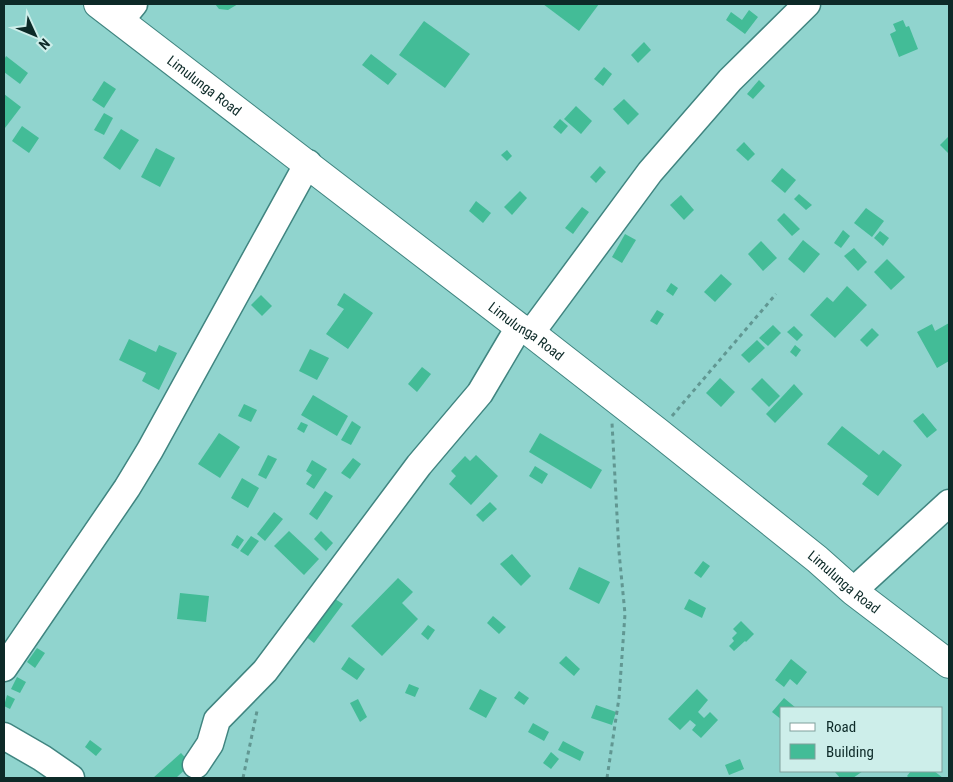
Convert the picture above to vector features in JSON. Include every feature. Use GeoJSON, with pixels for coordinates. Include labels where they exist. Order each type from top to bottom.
{"type":"FeatureCollection","features":[{"type":"Feature","properties":{"kind":"main road","name":"Limulunga Road"},"geometry":{"type":"LineString","coordinates":[[98,4],[127,12],[308,163],[658,432],[816,559],[853,592],[949,664]]}},
{"type":"Feature","properties":{"kind":"street"},"geometry":{"type":"LineString","coordinates":[[196,766],[210,744],[217,720],[265,671],[419,464],[480,393],[525,330],[650,172],[730,80],[807,4]]}},
{"type":"Feature","properties":{"kind":"street"},"geometry":{"type":"LineString","coordinates":[[4,668],[132,480],[308,163]]}},
{"type":"Feature","properties":{"kind":"street"},"geometry":{"type":"LineString","coordinates":[[853,592],[949,503]]}},
{"type":"Feature","properties":{"kind":"street"},"geometry":{"type":"LineString","coordinates":[[4,736],[42,758],[71,778]]}},
{"type":"Feature","properties":{"kind":"path"},"geometry":{"type":"LineString","coordinates":[[658,432],[776,294]]}},
{"type":"Feature","properties":{"kind":"path"},"geometry":{"type":"LineString","coordinates":[[607,778],[620,698],[625,614],[619,552],[611,396]]}},
{"type":"Feature","properties":{"kind":"path"},"geometry":{"type":"LineString","coordinates":[[243,778],[258,707]]}},
{"type":"Feature","properties":{"kind":"building"},"geometry":{"type":"Polygon","coordinates":[[[215,4],[238,4],[228,10],[219,9],[215,4]]]}},
{"type":"Feature","properties":{"kind":"building"},"geometry":{"type":"Polygon","coordinates":[[[543,4],[599,4],[579,31],[543,4]]]}},
{"type":"Feature","properties":{"kind":"building"},"geometry":{"type":"Polygon","coordinates":[[[749,10],[758,17],[745,34],[726,20],[731,12],[742,20],[749,10]]]}},
{"type":"Feature","properties":{"kind":"building"},"geometry":{"type":"Polygon","coordinates":[[[903,20],[906,27],[909,26],[918,49],[899,57],[890,34],[896,31],[893,24],[903,20]]]}},
{"type":"Feature","properties":{"kind":"building"},"geometry":{"type":"Polygon","coordinates":[[[424,21],[470,54],[445,88],[399,55],[424,21]]]}},
{"type":"Feature","properties":{"kind":"building"},"geometry":{"type":"Polygon","coordinates":[[[644,42],[651,50],[638,63],[631,55],[644,42]]]}},
{"type":"Feature","properties":{"kind":"building"},"geometry":{"type":"Polygon","coordinates":[[[371,54],[397,74],[388,85],[362,65],[371,54]]]}},
{"type":"Feature","properties":{"kind":"building"},"geometry":{"type":"Polygon","coordinates":[[[6,56],[28,73],[20,84],[4,72],[6,56]]]}},
{"type":"Feature","properties":{"kind":"building"},"geometry":{"type":"Polygon","coordinates":[[[604,67],[612,74],[603,86],[594,79],[604,67]]]}},
{"type":"Feature","properties":{"kind":"building"},"geometry":{"type":"Polygon","coordinates":[[[759,80],[765,86],[753,99],[747,94],[759,80]]]}},
{"type":"Feature","properties":{"kind":"building"},"geometry":{"type":"Polygon","coordinates":[[[104,81],[116,89],[104,108],[92,100],[104,81]]]}},
{"type":"Feature","properties":{"kind":"building"},"geometry":{"type":"Polygon","coordinates":[[[4,94],[21,107],[5,128],[4,127],[4,94]]]}},
{"type":"Feature","properties":{"kind":"building"},"geometry":{"type":"Polygon","coordinates":[[[624,99],[639,114],[628,125],[613,109],[624,99]]]}},
{"type":"Feature","properties":{"kind":"building"},"geometry":{"type":"Polygon","coordinates":[[[576,106],[592,121],[581,134],[564,119],[576,106]]]}},
{"type":"Feature","properties":{"kind":"building"},"geometry":{"type":"Polygon","coordinates":[[[104,113],[113,118],[104,135],[94,130],[104,113]]]}},
{"type":"Feature","properties":{"kind":"building"},"geometry":{"type":"Polygon","coordinates":[[[560,119],[568,126],[561,134],[553,127],[560,119]]]}},
{"type":"Feature","properties":{"kind":"building"},"geometry":{"type":"Polygon","coordinates":[[[22,126],[39,138],[29,153],[12,141],[22,126]]]}},
{"type":"Feature","properties":{"kind":"building"},"geometry":{"type":"Polygon","coordinates":[[[121,129],[139,140],[120,170],[103,158],[121,129]]]}},
{"type":"Feature","properties":{"kind":"building"},"geometry":{"type":"Polygon","coordinates":[[[949,136],[949,154],[940,145],[949,136]]]}},
{"type":"Feature","properties":{"kind":"building"},"geometry":{"type":"Polygon","coordinates":[[[744,142],[755,154],[748,161],[736,150],[744,142]]]}},
{"type":"Feature","properties":{"kind":"building"},"geometry":{"type":"Polygon","coordinates":[[[156,148],[175,158],[160,187],[141,177],[156,148]]]}},
{"type":"Feature","properties":{"kind":"building"},"geometry":{"type":"Polygon","coordinates":[[[507,150],[512,156],[507,161],[501,155],[507,150]]]}},
{"type":"Feature","properties":{"kind":"building"},"geometry":{"type":"Polygon","coordinates":[[[600,166],[606,172],[596,183],[590,177],[600,166]]]}},
{"type":"Feature","properties":{"kind":"building"},"geometry":{"type":"Polygon","coordinates":[[[782,168],[796,180],[785,193],[771,181],[782,168]]]}},
{"type":"Feature","properties":{"kind":"building"},"geometry":{"type":"Polygon","coordinates":[[[520,191],[527,198],[512,215],[504,207],[520,191]]]}},
{"type":"Feature","properties":{"kind":"building"},"geometry":{"type":"Polygon","coordinates":[[[799,194],[812,205],[806,210],[794,199],[799,194]]]}},
{"type":"Feature","properties":{"kind":"building"},"geometry":{"type":"Polygon","coordinates":[[[681,195],[694,210],[684,220],[670,205],[681,195]]]}},
{"type":"Feature","properties":{"kind":"building"},"geometry":{"type":"Polygon","coordinates":[[[476,201],[491,213],[483,223],[469,211],[476,201]]]}},
{"type":"Feature","properties":{"kind":"building"},"geometry":{"type":"Polygon","coordinates":[[[582,207],[589,212],[573,234],[565,228],[582,207]]]}},
{"type":"Feature","properties":{"kind":"building"},"geometry":{"type":"Polygon","coordinates":[[[866,208],[884,221],[872,237],[854,223],[866,208]]]}},
{"type":"Feature","properties":{"kind":"building"},"geometry":{"type":"Polygon","coordinates":[[[784,213],[800,229],[792,236],[777,220],[784,213]]]}},
{"type":"Feature","properties":{"kind":"building"},"geometry":{"type":"Polygon","coordinates":[[[843,230],[850,236],[841,248],[834,243],[843,230]]]}},
{"type":"Feature","properties":{"kind":"building"},"geometry":{"type":"Polygon","coordinates":[[[880,231],[889,238],[883,246],[874,238],[880,231]]]}},
{"type":"Feature","properties":{"kind":"building"},"geometry":{"type":"Polygon","coordinates":[[[625,234],[636,240],[622,263],[612,257],[625,234]]]}},
{"type":"Feature","properties":{"kind":"building"},"geometry":{"type":"Polygon","coordinates":[[[803,240],[820,254],[804,273],[788,259],[803,240]]]}},
{"type":"Feature","properties":{"kind":"building"},"geometry":{"type":"Polygon","coordinates":[[[761,241],[777,258],[763,271],[748,254],[761,241]]]}},
{"type":"Feature","properties":{"kind":"building"},"geometry":{"type":"Polygon","coordinates":[[[854,248],[867,262],[858,271],[844,256],[854,248]]]}},
{"type":"Feature","properties":{"kind":"building"},"geometry":{"type":"Polygon","coordinates":[[[887,259],[905,277],[891,290],[874,272],[887,259]]]}},
{"type":"Feature","properties":{"kind":"building"},"geometry":{"type":"Polygon","coordinates":[[[721,274],[732,284],[715,302],[704,292],[721,274]]]}},
{"type":"Feature","properties":{"kind":"building"},"geometry":{"type":"Polygon","coordinates":[[[671,283],[678,288],[673,296],[666,291],[671,283]]]}},
{"type":"Feature","properties":{"kind":"building"},"geometry":{"type":"Polygon","coordinates":[[[847,286],[867,305],[835,338],[810,315],[827,297],[833,302],[847,286]]]}},
{"type":"Feature","properties":{"kind":"building"},"geometry":{"type":"Polygon","coordinates":[[[344,293],[373,313],[348,349],[326,334],[344,309],[337,305],[344,293]]]}},
{"type":"Feature","properties":{"kind":"building"},"geometry":{"type":"Polygon","coordinates":[[[261,295],[272,306],[262,316],[251,305],[261,295]]]}},
{"type":"Feature","properties":{"kind":"building"},"geometry":{"type":"Polygon","coordinates":[[[657,310],[664,314],[657,325],[650,321],[657,310]]]}},
{"type":"Feature","properties":{"kind":"building"},"geometry":{"type":"Polygon","coordinates":[[[949,323],[949,361],[937,368],[917,332],[932,324],[935,331],[949,323]]]}},
{"type":"Feature","properties":{"kind":"building"},"geometry":{"type":"Polygon","coordinates":[[[773,325],[781,333],[768,346],[759,338],[773,325]]]}},
{"type":"Feature","properties":{"kind":"building"},"geometry":{"type":"Polygon","coordinates":[[[794,326],[803,335],[797,341],[787,332],[794,326]]]}},
{"type":"Feature","properties":{"kind":"building"},"geometry":{"type":"Polygon","coordinates":[[[872,328],[879,335],[867,347],[860,340],[872,328]]]}},
{"type":"Feature","properties":{"kind":"building"},"geometry":{"type":"Polygon","coordinates":[[[129,339],[156,352],[159,345],[177,353],[159,390],[142,381],[146,373],[119,360],[129,339]]]}},
{"type":"Feature","properties":{"kind":"building"},"geometry":{"type":"Polygon","coordinates":[[[757,340],[765,348],[749,363],[741,355],[757,340]]]}},
{"type":"Feature","properties":{"kind":"building"},"geometry":{"type":"Polygon","coordinates":[[[795,345],[801,350],[796,357],[790,352],[795,345]]]}},
{"type":"Feature","properties":{"kind":"building"},"geometry":{"type":"Polygon","coordinates":[[[310,349],[329,358],[317,380],[299,371],[310,349]]]}},
{"type":"Feature","properties":{"kind":"building"},"geometry":{"type":"Polygon","coordinates":[[[422,367],[431,374],[417,392],[408,384],[422,367]]]}},
{"type":"Feature","properties":{"kind":"building"},"geometry":{"type":"Polygon","coordinates":[[[720,378],[735,392],[721,407],[706,393],[720,378]]]}},
{"type":"Feature","properties":{"kind":"building"},"geometry":{"type":"Polygon","coordinates":[[[762,378],[780,396],[769,407],[751,389],[762,378]]]}},
{"type":"Feature","properties":{"kind":"building"},"geometry":{"type":"Polygon","coordinates":[[[794,384],[803,394],[775,423],[766,414],[794,384]]]}},
{"type":"Feature","properties":{"kind":"building"},"geometry":{"type":"Polygon","coordinates":[[[313,395],[348,416],[337,436],[301,415],[313,395]]]}},
{"type":"Feature","properties":{"kind":"building"},"geometry":{"type":"Polygon","coordinates":[[[244,404],[257,410],[251,422],[238,416],[244,404]]]}},
{"type":"Feature","properties":{"kind":"building"},"geometry":{"type":"Polygon","coordinates":[[[923,413],[937,430],[927,438],[913,421],[923,413]]]}},
{"type":"Feature","properties":{"kind":"building"},"geometry":{"type":"Polygon","coordinates":[[[352,421],[361,427],[351,445],[341,440],[352,421]]]}},
{"type":"Feature","properties":{"kind":"building"},"geometry":{"type":"Polygon","coordinates":[[[301,422],[308,425],[304,433],[297,429],[301,422]]]}},
{"type":"Feature","properties":{"kind":"building"},"geometry":{"type":"Polygon","coordinates":[[[842,426],[879,455],[883,450],[902,465],[878,496],[862,484],[868,476],[827,444],[842,426]]]}},
{"type":"Feature","properties":{"kind":"building"},"geometry":{"type":"Polygon","coordinates":[[[219,433],[240,447],[220,478],[198,464],[219,433]]]}},
{"type":"Feature","properties":{"kind":"building"},"geometry":{"type":"Polygon","coordinates":[[[540,433],[602,470],[591,489],[529,452],[540,433]]]}},
{"type":"Feature","properties":{"kind":"building"},"geometry":{"type":"Polygon","coordinates":[[[268,455],[277,459],[266,479],[258,475],[268,455]]]}},
{"type":"Feature","properties":{"kind":"building"},"geometry":{"type":"Polygon","coordinates":[[[476,455],[498,476],[471,505],[449,484],[456,476],[451,471],[465,456],[470,461],[476,455]]]}},
{"type":"Feature","properties":{"kind":"building"},"geometry":{"type":"Polygon","coordinates":[[[353,458],[361,464],[350,479],[341,473],[353,458]]]}},
{"type":"Feature","properties":{"kind":"building"},"geometry":{"type":"Polygon","coordinates":[[[312,460],[327,469],[314,489],[306,484],[312,475],[306,471],[312,460]]]}},
{"type":"Feature","properties":{"kind":"building"},"geometry":{"type":"Polygon","coordinates":[[[535,466],[548,474],[542,484],[529,476],[535,466]]]}},
{"type":"Feature","properties":{"kind":"building"},"geometry":{"type":"Polygon","coordinates":[[[242,478],[259,488],[248,508],[231,498],[242,478]]]}},
{"type":"Feature","properties":{"kind":"building"},"geometry":{"type":"Polygon","coordinates":[[[325,491],[333,496],[317,520],[309,514],[325,491]]]}},
{"type":"Feature","properties":{"kind":"building"},"geometry":{"type":"Polygon","coordinates":[[[490,502],[497,509],[483,522],[476,515],[490,502]]]}},
{"type":"Feature","properties":{"kind":"building"},"geometry":{"type":"Polygon","coordinates":[[[274,512],[283,519],[265,541],[257,534],[274,512]]]}},
{"type":"Feature","properties":{"kind":"building"},"geometry":{"type":"Polygon","coordinates":[[[289,531],[319,559],[304,575],[274,546],[289,531]]]}},
{"type":"Feature","properties":{"kind":"building"},"geometry":{"type":"Polygon","coordinates":[[[321,531],[333,543],[326,551],[314,539],[321,531]]]}},
{"type":"Feature","properties":{"kind":"building"},"geometry":{"type":"Polygon","coordinates":[[[237,535],[244,540],[238,549],[231,545],[237,535]]]}},
{"type":"Feature","properties":{"kind":"building"},"geometry":{"type":"Polygon","coordinates":[[[251,536],[259,541],[248,556],[240,551],[251,536]]]}},
{"type":"Feature","properties":{"kind":"building"},"geometry":{"type":"Polygon","coordinates":[[[512,554],[531,576],[521,586],[500,564],[512,554]]]}},
{"type":"Feature","properties":{"kind":"building"},"geometry":{"type":"Polygon","coordinates":[[[703,561],[710,566],[701,578],[694,573],[703,561]]]}},
{"type":"Feature","properties":{"kind":"building"},"geometry":{"type":"Polygon","coordinates":[[[579,567],[610,582],[599,604],[569,589],[579,567]]]}},
{"type":"Feature","properties":{"kind":"building"},"geometry":{"type":"Polygon","coordinates":[[[398,578],[413,592],[402,603],[418,619],[382,656],[351,626],[398,578]]]}},
{"type":"Feature","properties":{"kind":"building"},"geometry":{"type":"Polygon","coordinates":[[[180,593],[209,596],[206,622],[177,619],[180,593]]]}},
{"type":"Feature","properties":{"kind":"building"},"geometry":{"type":"Polygon","coordinates":[[[332,597],[343,604],[314,643],[304,635],[332,597]]]}},
{"type":"Feature","properties":{"kind":"building"},"geometry":{"type":"Polygon","coordinates":[[[689,599],[706,608],[702,618],[684,609],[689,599]]]}},
{"type":"Feature","properties":{"kind":"building"},"geometry":{"type":"Polygon","coordinates":[[[493,616],[506,627],[499,634],[487,623],[493,616]]]}},
{"type":"Feature","properties":{"kind":"building"},"geometry":{"type":"Polygon","coordinates":[[[741,621],[754,634],[734,651],[729,646],[734,641],[732,638],[737,633],[733,629],[741,621]]]}},
{"type":"Feature","properties":{"kind":"building"},"geometry":{"type":"Polygon","coordinates":[[[428,625],[435,630],[428,640],[421,634],[428,625]]]}},
{"type":"Feature","properties":{"kind":"building"},"geometry":{"type":"Polygon","coordinates":[[[37,648],[45,653],[35,668],[27,662],[37,648]]]}},
{"type":"Feature","properties":{"kind":"building"},"geometry":{"type":"Polygon","coordinates":[[[566,656],[580,669],[574,676],[559,663],[566,656]]]}},
{"type":"Feature","properties":{"kind":"building"},"geometry":{"type":"Polygon","coordinates":[[[349,657],[365,669],[357,680],[341,669],[349,657]]]}},
{"type":"Feature","properties":{"kind":"building"},"geometry":{"type":"Polygon","coordinates":[[[791,659],[807,672],[797,685],[790,679],[784,687],[775,680],[791,659]]]}},
{"type":"Feature","properties":{"kind":"building"},"geometry":{"type":"Polygon","coordinates":[[[17,677],[26,682],[20,693],[11,689],[17,677]]]}},
{"type":"Feature","properties":{"kind":"building"},"geometry":{"type":"Polygon","coordinates":[[[409,684],[419,688],[415,697],[405,693],[409,684]]]}},
{"type":"Feature","properties":{"kind":"building"},"geometry":{"type":"Polygon","coordinates":[[[480,689],[497,698],[486,718],[469,709],[480,689]]]}},
{"type":"Feature","properties":{"kind":"building"},"geometry":{"type":"Polygon","coordinates":[[[697,689],[708,700],[698,712],[704,718],[710,712],[718,720],[701,738],[692,730],[696,725],[690,720],[680,730],[668,719],[697,689]]]}},
{"type":"Feature","properties":{"kind":"building"},"geometry":{"type":"Polygon","coordinates":[[[519,691],[529,698],[524,705],[514,698],[519,691]]]}},
{"type":"Feature","properties":{"kind":"building"},"geometry":{"type":"Polygon","coordinates":[[[7,695],[15,699],[10,709],[4,706],[7,695]]]}},
{"type":"Feature","properties":{"kind":"building"},"geometry":{"type":"Polygon","coordinates":[[[784,698],[795,707],[780,707],[780,718],[772,712],[784,698]]]}},
{"type":"Feature","properties":{"kind":"building"},"geometry":{"type":"Polygon","coordinates":[[[358,699],[367,717],[360,722],[350,703],[358,699]]]}},
{"type":"Feature","properties":{"kind":"building"},"geometry":{"type":"Polygon","coordinates":[[[596,705],[616,712],[612,725],[591,718],[596,705]]]}},
{"type":"Feature","properties":{"kind":"building"},"geometry":{"type":"Polygon","coordinates":[[[533,723],[549,732],[544,741],[528,732],[533,723]]]}},
{"type":"Feature","properties":{"kind":"building"},"geometry":{"type":"Polygon","coordinates":[[[90,740],[102,749],[96,756],[85,747],[90,740]]]}},
{"type":"Feature","properties":{"kind":"building"},"geometry":{"type":"Polygon","coordinates":[[[563,741],[584,752],[580,761],[558,750],[563,741]]]}},
{"type":"Feature","properties":{"kind":"building"},"geometry":{"type":"Polygon","coordinates":[[[551,752],[559,759],[551,769],[543,763],[551,752]]]}},
{"type":"Feature","properties":{"kind":"building"},"geometry":{"type":"Polygon","coordinates":[[[181,753],[191,764],[176,778],[153,778],[181,753]]]}},
{"type":"Feature","properties":{"kind":"building"},"geometry":{"type":"Polygon","coordinates":[[[740,759],[744,769],[729,775],[725,765],[740,759]]]}},
{"type":"Feature","properties":{"kind":"building"},"geometry":{"type":"Polygon","coordinates":[[[835,772],[862,772],[853,778],[840,778],[835,772]]]}},
{"type":"Feature","properties":{"kind":"building"},"geometry":{"type":"Polygon","coordinates":[[[910,772],[935,772],[943,778],[909,778],[907,776],[910,772]]]}}]}
